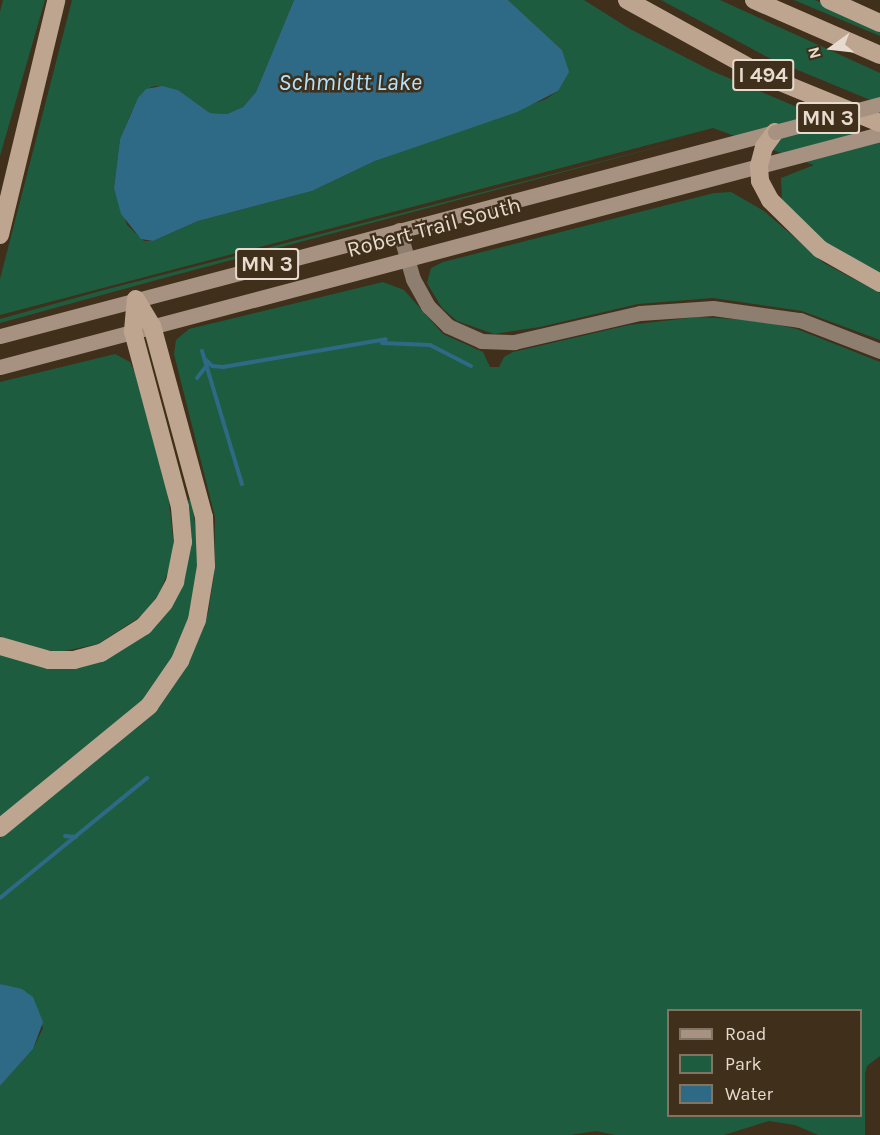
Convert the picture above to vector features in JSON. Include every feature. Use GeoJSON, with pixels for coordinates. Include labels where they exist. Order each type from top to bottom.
{"type":"FeatureCollection","features":[{"type":"Feature","properties":{"kind":"highway"},"geometry":{"type":"LineString","coordinates":[[0,195],[56,0]]}},
{"type":"Feature","properties":{"kind":"highway"},"geometry":{"type":"LineString","coordinates":[[0,235],[56,0]]}},
{"type":"Feature","properties":{"kind":"highway","name":"I 494"},"geometry":{"type":"LineString","coordinates":[[627,0],[764,75],[880,123]]}},
{"type":"Feature","properties":{"kind":"highway"},"geometry":{"type":"LineString","coordinates":[[754,0],[880,55]]}},
{"type":"Feature","properties":{"kind":"highway"},"geometry":{"type":"LineString","coordinates":[[829,0],[880,23]]}},
{"type":"Feature","properties":{"kind":"highway"},"geometry":{"type":"LineString","coordinates":[[776,132],[764,147],[759,166],[764,191],[784,218],[834,259],[880,283]]}},
{"type":"Feature","properties":{"kind":"highway"},"geometry":{"type":"LineString","coordinates":[[0,828],[149,706],[180,661],[197,620],[206,566],[204,517],[152,326],[136,299]]}},
{"type":"Feature","properties":{"kind":"highway"},"geometry":{"type":"LineString","coordinates":[[0,646],[49,660],[75,660],[101,653],[144,626],[164,603],[175,582],[183,542],[180,507],[134,331],[136,299]]}},
{"type":"Feature","properties":{"kind":"main road","name":"Robert Trail South"},"geometry":{"type":"LineString","coordinates":[[0,336],[880,104]]}},
{"type":"Feature","properties":{"kind":"main road","name":"Robert Trail South"},"geometry":{"type":"LineString","coordinates":[[0,368],[880,134]]}},
{"type":"Feature","properties":{"kind":"street"},"geometry":{"type":"LineString","coordinates":[[399,230],[418,290],[439,318],[460,333],[487,342],[528,340],[647,312],[720,308],[806,322],[880,351]]}},
{"type":"Feature","properties":{"kind":"green space"},"geometry":{"type":"Polygon","coordinates":[[[3,0],[45,0],[0,156],[0,12],[3,0]]]}},
{"type":"Feature","properties":{"kind":"green space"},"geometry":{"type":"Polygon","coordinates":[[[72,0],[294,0],[256,92],[243,107],[227,114],[210,113],[178,90],[157,86],[151,87],[132,111],[120,139],[114,188],[127,225],[144,241],[153,241],[198,221],[312,191],[375,161],[546,99],[558,91],[562,50],[508,0],[584,0],[630,29],[712,71],[880,142],[880,277],[821,241],[782,202],[781,178],[814,165],[713,128],[0,315],[0,279],[72,0]]]}},
{"type":"Feature","properties":{"kind":"green space"},"geometry":{"type":"Polygon","coordinates":[[[661,0],[720,0],[880,73],[880,104],[771,59],[661,0]]]}},
{"type":"Feature","properties":{"kind":"green space"},"geometry":{"type":"Polygon","coordinates":[[[794,0],[815,0],[880,29],[880,36],[794,0]]]}},
{"type":"Feature","properties":{"kind":"green space"},"geometry":{"type":"Polygon","coordinates":[[[692,138],[0,323],[0,319],[104,290],[692,138]]]}},
{"type":"Feature","properties":{"kind":"green space"},"geometry":{"type":"Polygon","coordinates":[[[731,192],[764,211],[824,263],[880,293],[880,340],[802,311],[713,298],[638,304],[540,327],[494,334],[457,321],[442,308],[427,283],[431,268],[443,262],[714,193],[731,192]]]}},
{"type":"Feature","properties":{"kind":"green space"},"geometry":{"type":"Polygon","coordinates":[[[383,282],[404,290],[443,334],[483,352],[490,367],[499,367],[504,357],[513,352],[629,325],[697,317],[755,320],[797,329],[880,362],[880,1056],[867,1066],[865,1074],[865,1135],[818,1135],[795,1125],[769,1121],[724,1135],[615,1135],[596,1131],[570,1135],[0,1135],[0,1086],[33,1049],[43,1028],[28,993],[0,984],[0,838],[150,717],[188,665],[208,613],[214,575],[215,517],[174,354],[176,340],[189,329],[383,282]]]}},
{"type":"Feature","properties":{"kind":"green space"},"geometry":{"type":"Polygon","coordinates":[[[115,354],[130,362],[135,373],[168,493],[174,547],[172,562],[159,594],[143,615],[98,644],[60,652],[21,646],[0,636],[0,382],[115,354]]]}},
{"type":"Feature","properties":{"kind":"green space"},"geometry":{"type":"Polygon","coordinates":[[[192,499],[199,559],[187,629],[168,667],[135,711],[0,818],[0,655],[54,668],[109,658],[144,636],[184,579],[190,548],[187,500],[192,499]]]}},
{"type":"Feature","properties":{"kind":"water","name":"Schmidtt Lake"},"geometry":{"type":"Polygon","coordinates":[[[294,0],[508,0],[562,50],[569,72],[558,91],[517,112],[375,161],[312,191],[198,221],[153,241],[141,239],[121,214],[114,188],[120,139],[138,98],[146,89],[162,86],[178,90],[210,113],[227,114],[243,107],[256,92],[294,0]]]}},
{"type":"Feature","properties":{"kind":"water"},"geometry":{"type":"Polygon","coordinates":[[[0,984],[22,989],[33,997],[43,1022],[33,1049],[0,1086],[0,984]]]}},
{"type":"Feature","properties":{"kind":"waterway"},"geometry":{"type":"LineString","coordinates":[[206,360],[212,366],[223,367],[386,339]]}},
{"type":"Feature","properties":{"kind":"waterway"},"geometry":{"type":"LineString","coordinates":[[382,343],[430,345],[471,366]]}},
{"type":"Feature","properties":{"kind":"waterway"},"geometry":{"type":"LineString","coordinates":[[202,351],[242,484]]}},
{"type":"Feature","properties":{"kind":"waterway"},"geometry":{"type":"LineString","coordinates":[[197,378],[207,365]]}},
{"type":"Feature","properties":{"kind":"waterway"},"geometry":{"type":"LineString","coordinates":[[0,898],[147,778]]}},
{"type":"Feature","properties":{"kind":"waterway"},"geometry":{"type":"LineString","coordinates":[[65,836],[76,837]]}}]}
